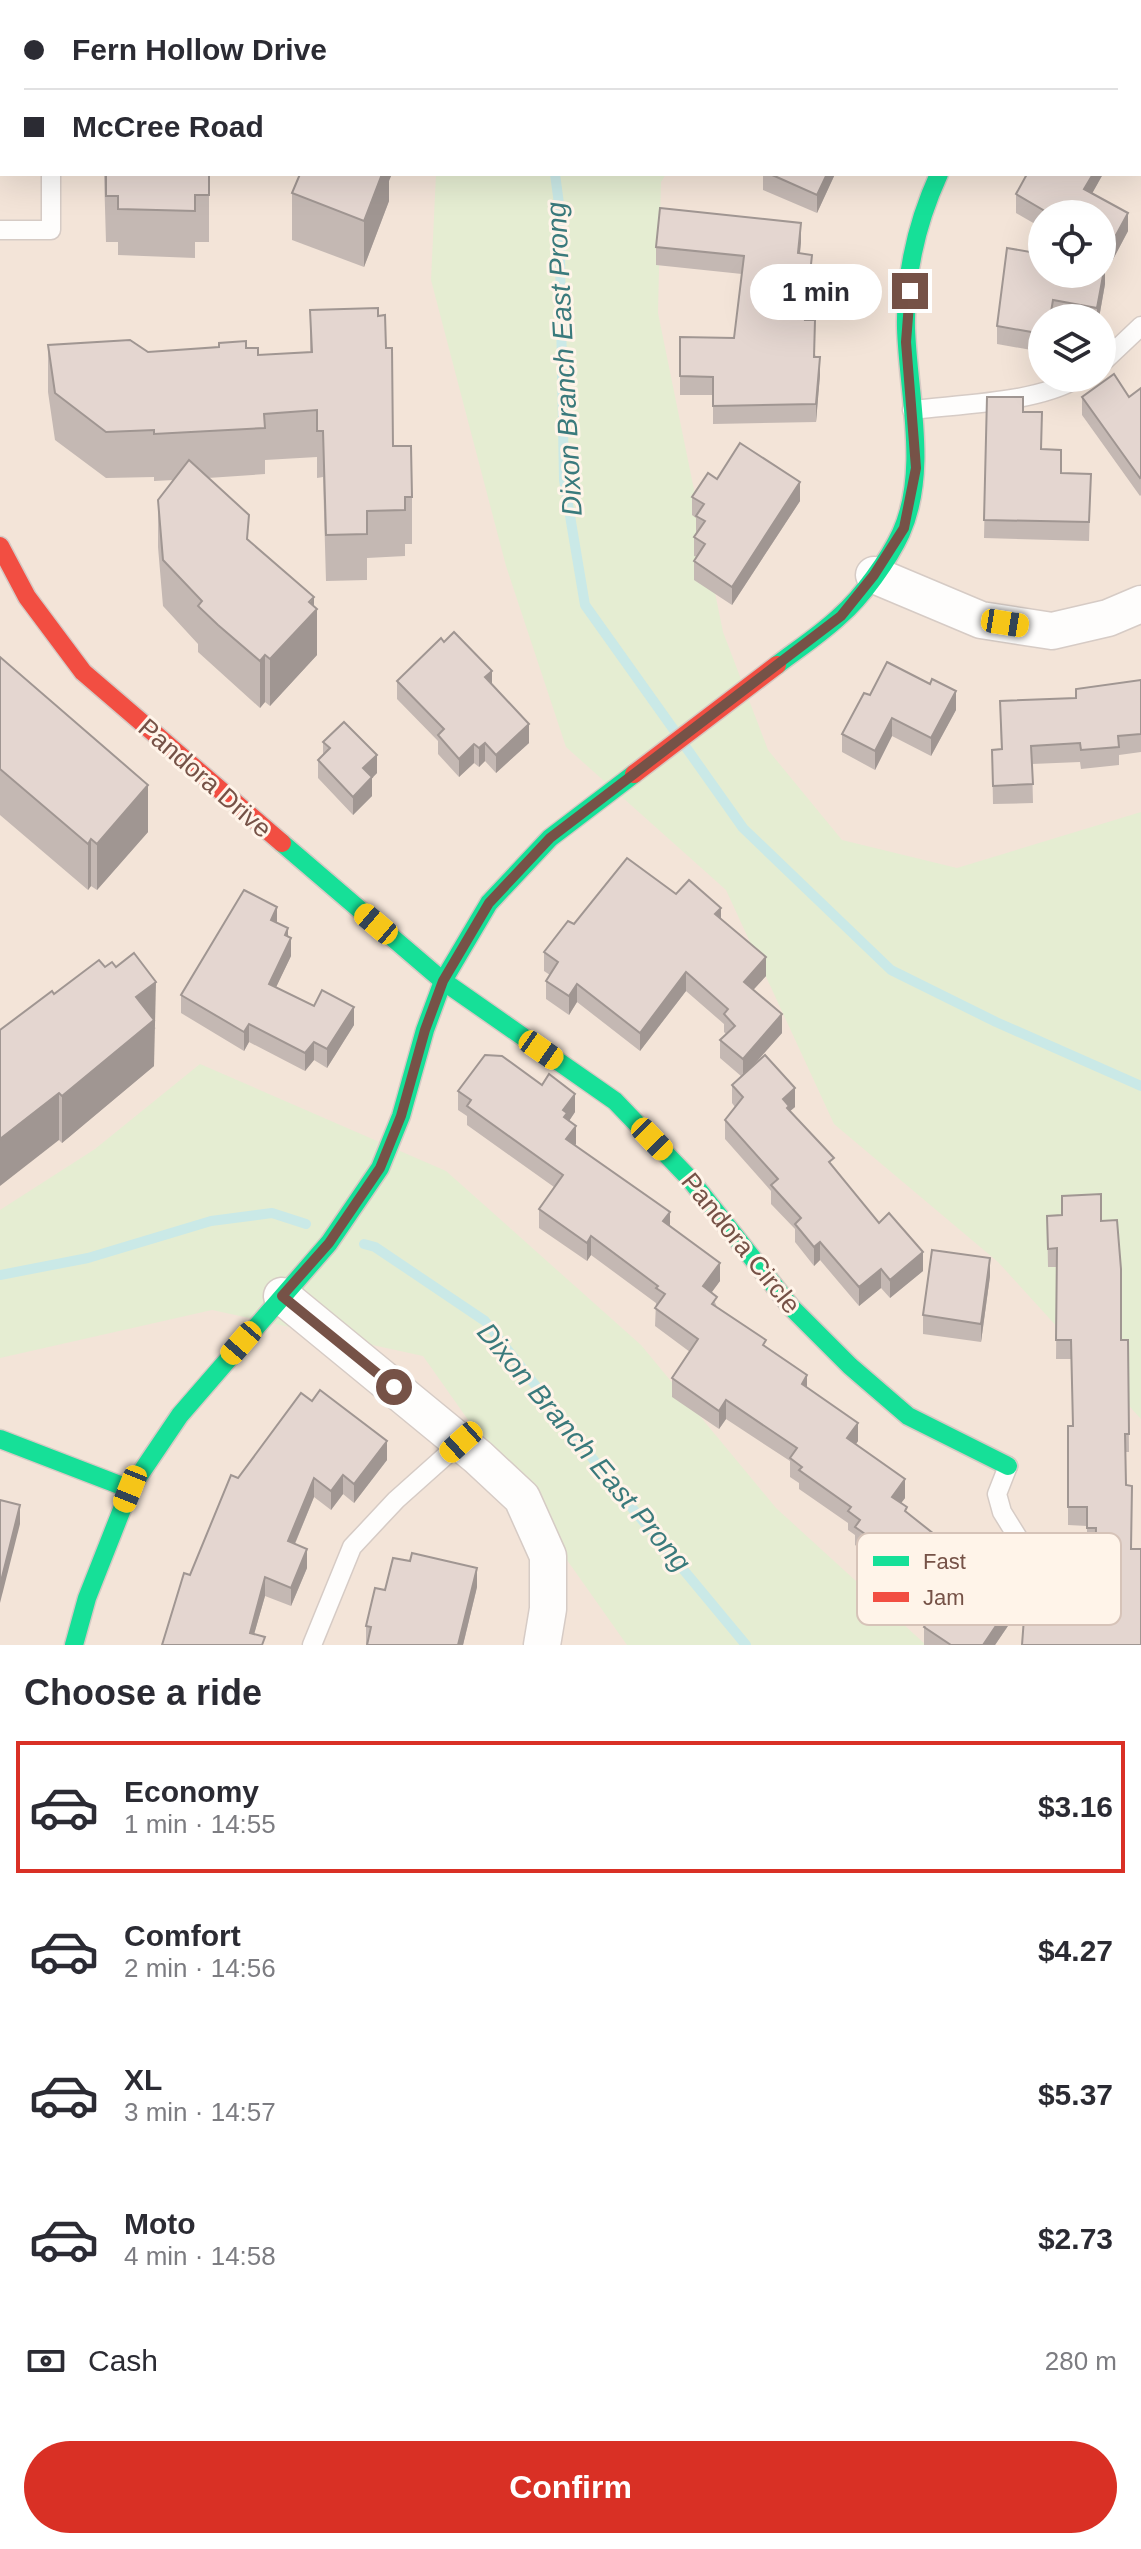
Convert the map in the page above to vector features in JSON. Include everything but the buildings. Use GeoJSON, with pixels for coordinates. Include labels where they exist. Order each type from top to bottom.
{"type":"FeatureCollection","features":[{"type":"Feature","properties":{"kind":"street"},"geometry":{"type":"LineString","coordinates":[[74,1645],[87,1598],[130,1489],[180,1415],[329,1243],[380,1168],[401,1116],[425,1030],[443,981],[489,903],[550,838],[841,616],[874,575],[904,528],[916,468],[906,342],[911,265],[929,194],[938,176]]}},
{"type":"Feature","properties":{"kind":"street","name":"Pandora Drive"},"geometry":{"type":"LineString","coordinates":[[0,546],[27,597],[83,672],[443,981]]}},
{"type":"Feature","properties":{"kind":"street"},"geometry":{"type":"LineString","coordinates":[[874,575],[981,620],[1052,631],[1108,618],[1141,604]]}},
{"type":"Feature","properties":{"kind":"street","name":"Pandora Circle"},"geometry":{"type":"LineString","coordinates":[[443,981],[615,1101],[689,1178],[791,1307],[850,1366],[908,1416],[1008,1466]]}},
{"type":"Feature","properties":{"kind":"street"},"geometry":{"type":"LineString","coordinates":[[282,1296],[461,1442],[522,1498],[548,1556],[548,1609],[542,1645]]}},
{"type":"Feature","properties":{"kind":"street"},"geometry":{"type":"LineString","coordinates":[[0,1439],[130,1489]]}},
{"type":"Feature","properties":{"kind":"lane"},"geometry":{"type":"LineString","coordinates":[[0,230],[51,230],[51,176]]}},
{"type":"Feature","properties":{"kind":"lane"},"geometry":{"type":"LineString","coordinates":[[1116,350],[1141,326]]}},
{"type":"Feature","properties":{"kind":"lane"},"geometry":{"type":"LineString","coordinates":[[912,410],[1042,392]]}},
{"type":"Feature","properties":{"kind":"lane"},"geometry":{"type":"LineString","coordinates":[[312,1645],[352,1547],[396,1500],[461,1442]]}},
{"type":"Feature","properties":{"kind":"lane"},"geometry":{"type":"LineString","coordinates":[[1008,1466],[997,1494],[1002,1512],[1015,1533]]}},
{"type":"Feature","properties":{"kind":"lane"},"geometry":{"type":"LineString","coordinates":[[1069,1625],[1074,1631]]}},
{"type":"Feature","properties":{"kind":"shaded area"},"geometry":{"type":"Polygon","coordinates":[[[0,176],[1141,176],[1141,1645],[0,1645],[0,176]]]}},
{"type":"Feature","properties":{"kind":"green space"},"geometry":{"type":"Polygon","coordinates":[[[436,176],[665,176],[661,182],[658,313],[723,632],[768,750],[842,840],[957,868],[1141,812],[1141,1419],[998,1262],[834,1124],[726,890],[566,747],[506,566],[431,280],[436,176]]]}},
{"type":"Feature","properties":{"kind":"green space"},"geometry":{"type":"Polygon","coordinates":[[[200,1064],[446,1171],[641,1345],[776,1508],[857,1582],[857,1625],[904,1625],[926,1645],[627,1645],[423,1356],[212,1310],[0,1358],[0,1210],[95,1149],[200,1064]]]}},
{"type":"Feature","properties":{"kind":"waterway","name":"Dixon Branch East Prong"},"geometry":{"type":"LineString","coordinates":[[555,176],[559,204],[564,480],[585,605],[674,730]]}},
{"type":"Feature","properties":{"kind":"waterway","name":"Dixon Branch East Prong"},"geometry":{"type":"LineString","coordinates":[[685,746],[743,828],[891,970],[996,1022],[1141,1086]]}},
{"type":"Feature","properties":{"kind":"waterway","name":"Dixon Branch East Prong"},"geometry":{"type":"LineString","coordinates":[[0,1275],[88,1258],[211,1221],[272,1213],[306,1224]]}},
{"type":"Feature","properties":{"kind":"waterway","name":"Dixon Branch East Prong"},"geometry":{"type":"LineString","coordinates":[[364,1244],[375,1247],[485,1321],[618,1491],[746,1645]]}},
{"type":"Feature","properties":{"kind":"traffic: fast"},"geometry":{"type":"LineString","coordinates":[[777,665],[825,629],[857,599],[890,554],[909,509],[914,484],[915,432],[906,328],[908,288],[924,211],[938,176]]}},
{"type":"Feature","properties":{"kind":"traffic: fast"},"geometry":{"type":"LineString","coordinates":[[74,1645],[87,1598],[130,1489],[180,1415],[329,1243],[380,1168],[401,1116],[425,1030],[443,981],[489,903],[550,838],[634,774]]}},
{"type":"Feature","properties":{"kind":"traffic: fast"},"geometry":{"type":"LineString","coordinates":[[282,843],[443,981],[615,1101],[689,1178],[791,1307],[850,1366],[908,1416],[1008,1466]]}},
{"type":"Feature","properties":{"kind":"traffic: fast"},"geometry":{"type":"LineString","coordinates":[[0,1439],[130,1489]]}},
{"type":"Feature","properties":{"kind":"traffic: jam"},"geometry":{"type":"LineString","coordinates":[[0,546],[27,597],[83,672],[282,843]]}},
{"type":"Feature","properties":{"kind":"traffic: jam"},"geometry":{"type":"LineString","coordinates":[[634,774],[777,665]]}},
{"type":"Feature","properties":{"kind":"route"},"geometry":{"type":"LineString","coordinates":[[394,1387],[282,1296],[329,1243],[380,1168],[401,1116],[425,1030],[443,981],[489,903],[550,838],[841,616],[874,575],[904,528],[916,468],[906,342],[910,291]]}}]}
